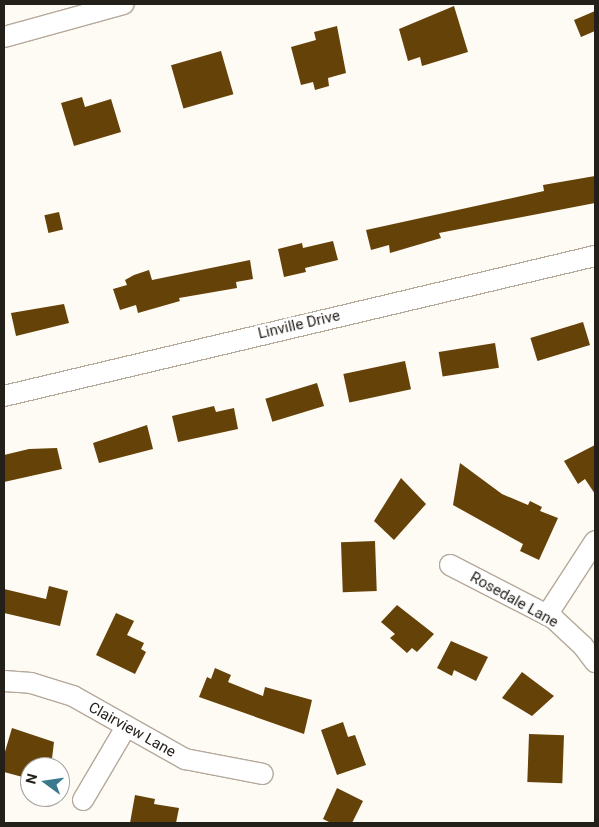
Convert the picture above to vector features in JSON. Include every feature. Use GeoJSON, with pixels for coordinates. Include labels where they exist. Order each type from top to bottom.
{"type":"FeatureCollection","features":[{"type":"Feature","properties":{"kind":"street"},"geometry":{"type":"LineString","coordinates":[[4,37],[124,4]]}},
{"type":"Feature","properties":{"kind":"street","name":"Linville Drive"},"geometry":{"type":"LineString","coordinates":[[4,396],[595,256]]}},
{"type":"Feature","properties":{"kind":"street"},"geometry":{"type":"LineString","coordinates":[[547,615],[595,541]]}},
{"type":"Feature","properties":{"kind":"street","name":"Rosedale Lane"},"geometry":{"type":"LineString","coordinates":[[450,565],[547,615],[569,632],[595,662]]}},
{"type":"Feature","properties":{"kind":"street","name":"Clairview Lane"},"geometry":{"type":"LineString","coordinates":[[4,681],[55,689],[185,759],[263,774]]}},
{"type":"Feature","properties":{"kind":"street"},"geometry":{"type":"LineString","coordinates":[[83,800],[126,727]]}},
{"type":"Feature","properties":{"kind":"building"},"geometry":{"type":"Polygon","coordinates":[[[454,6],[468,52],[422,66],[420,57],[408,61],[399,29],[454,6]]]}},
{"type":"Feature","properties":{"kind":"building"},"geometry":{"type":"Polygon","coordinates":[[[595,11],[595,31],[581,37],[574,20],[595,11]]]}},
{"type":"Feature","properties":{"kind":"building"},"geometry":{"type":"Polygon","coordinates":[[[337,26],[346,73],[328,78],[329,86],[315,90],[313,82],[301,85],[291,47],[316,40],[314,32],[337,26]]]}},
{"type":"Feature","properties":{"kind":"building"},"geometry":{"type":"Polygon","coordinates":[[[221,51],[233,94],[183,109],[171,65],[221,51]]]}},
{"type":"Feature","properties":{"kind":"building"},"geometry":{"type":"Polygon","coordinates":[[[82,97],[85,107],[111,99],[121,132],[74,146],[61,103],[82,97]]]}},
{"type":"Feature","properties":{"kind":"building"},"geometry":{"type":"Polygon","coordinates":[[[595,176],[595,203],[439,233],[441,238],[390,253],[389,245],[371,250],[366,230],[544,191],[543,185],[595,176]]]}},
{"type":"Feature","properties":{"kind":"building"},"geometry":{"type":"Polygon","coordinates":[[[59,212],[63,230],[48,233],[44,215],[59,212]]]}},
{"type":"Feature","properties":{"kind":"building"},"geometry":{"type":"Polygon","coordinates":[[[333,241],[338,260],[305,268],[306,272],[284,277],[278,249],[302,243],[303,248],[333,241]]]}},
{"type":"Feature","properties":{"kind":"building"},"geometry":{"type":"Polygon","coordinates":[[[250,260],[253,279],[236,282],[237,288],[179,298],[180,301],[138,313],[136,305],[120,310],[113,289],[127,285],[125,280],[149,270],[152,280],[250,260]]]}},
{"type":"Feature","properties":{"kind":"building"},"geometry":{"type":"Polygon","coordinates":[[[64,304],[69,323],[16,336],[11,313],[64,304]]]}},
{"type":"Feature","properties":{"kind":"building"},"geometry":{"type":"Polygon","coordinates":[[[583,322],[590,345],[537,361],[530,338],[583,322]]]}},
{"type":"Feature","properties":{"kind":"building"},"geometry":{"type":"Polygon","coordinates":[[[495,343],[499,368],[443,377],[439,352],[495,343]]]}},
{"type":"Feature","properties":{"kind":"building"},"geometry":{"type":"Polygon","coordinates":[[[405,361],[411,389],[349,402],[343,374],[405,361]]]}},
{"type":"Feature","properties":{"kind":"building"},"geometry":{"type":"Polygon","coordinates":[[[317,383],[324,406],[272,422],[265,399],[317,383]]]}},
{"type":"Feature","properties":{"kind":"building"},"geometry":{"type":"Polygon","coordinates":[[[214,406],[216,412],[234,408],[238,429],[178,442],[172,416],[214,406]]]}},
{"type":"Feature","properties":{"kind":"building"},"geometry":{"type":"Polygon","coordinates":[[[147,425],[153,449],[99,463],[93,443],[147,425]]]}},
{"type":"Feature","properties":{"kind":"building"},"geometry":{"type":"Polygon","coordinates":[[[595,445],[595,494],[585,479],[578,484],[564,461],[595,445]]]}},
{"type":"Feature","properties":{"kind":"building"},"geometry":{"type":"Polygon","coordinates":[[[57,448],[62,469],[4,482],[4,455],[29,449],[57,448]]]}},
{"type":"Feature","properties":{"kind":"building"},"geometry":{"type":"Polygon","coordinates":[[[460,463],[502,494],[528,505],[530,501],[542,507],[540,511],[558,518],[539,560],[520,551],[523,544],[453,505],[460,463]]]}},
{"type":"Feature","properties":{"kind":"building"},"geometry":{"type":"Polygon","coordinates":[[[401,478],[426,504],[394,540],[374,521],[401,478]]]}},
{"type":"Feature","properties":{"kind":"building"},"geometry":{"type":"Polygon","coordinates":[[[375,541],[377,591],[343,592],[341,542],[375,541]]]}},
{"type":"Feature","properties":{"kind":"building"},"geometry":{"type":"Polygon","coordinates":[[[49,586],[68,591],[60,626],[4,613],[4,589],[46,599],[49,586]]]}},
{"type":"Feature","properties":{"kind":"building"},"geometry":{"type":"Polygon","coordinates":[[[397,605],[434,634],[417,652],[412,648],[407,653],[390,638],[395,634],[381,622],[397,605]]]}},
{"type":"Feature","properties":{"kind":"building"},"geometry":{"type":"Polygon","coordinates":[[[116,613],[134,621],[127,635],[144,643],[141,649],[146,652],[135,674],[96,655],[116,613]]]}},
{"type":"Feature","properties":{"kind":"building"},"geometry":{"type":"Polygon","coordinates":[[[451,641],[488,657],[476,681],[454,670],[452,676],[437,668],[451,641]]]}},
{"type":"Feature","properties":{"kind":"building"},"geometry":{"type":"Polygon","coordinates":[[[215,668],[231,675],[228,682],[263,696],[265,687],[312,700],[304,734],[199,697],[207,677],[211,679],[215,668]]]}},
{"type":"Feature","properties":{"kind":"building"},"geometry":{"type":"Polygon","coordinates":[[[522,672],[554,696],[532,716],[502,698],[522,672]]]}},
{"type":"Feature","properties":{"kind":"building"},"geometry":{"type":"Polygon","coordinates":[[[343,722],[348,737],[355,735],[366,765],[337,775],[321,730],[343,722]]]}},
{"type":"Feature","properties":{"kind":"building"},"geometry":{"type":"Polygon","coordinates":[[[12,728],[54,742],[52,757],[20,757],[20,776],[4,772],[4,755],[12,728]]]}},
{"type":"Feature","properties":{"kind":"building"},"geometry":{"type":"Polygon","coordinates":[[[529,734],[564,735],[562,783],[527,782],[529,734]]]}},
{"type":"Feature","properties":{"kind":"building"},"geometry":{"type":"Polygon","coordinates":[[[337,788],[363,801],[352,823],[331,823],[323,819],[337,788]]]}},
{"type":"Feature","properties":{"kind":"building"},"geometry":{"type":"Polygon","coordinates":[[[135,795],[155,799],[154,804],[179,808],[176,823],[130,823],[135,795]]]}}]}
